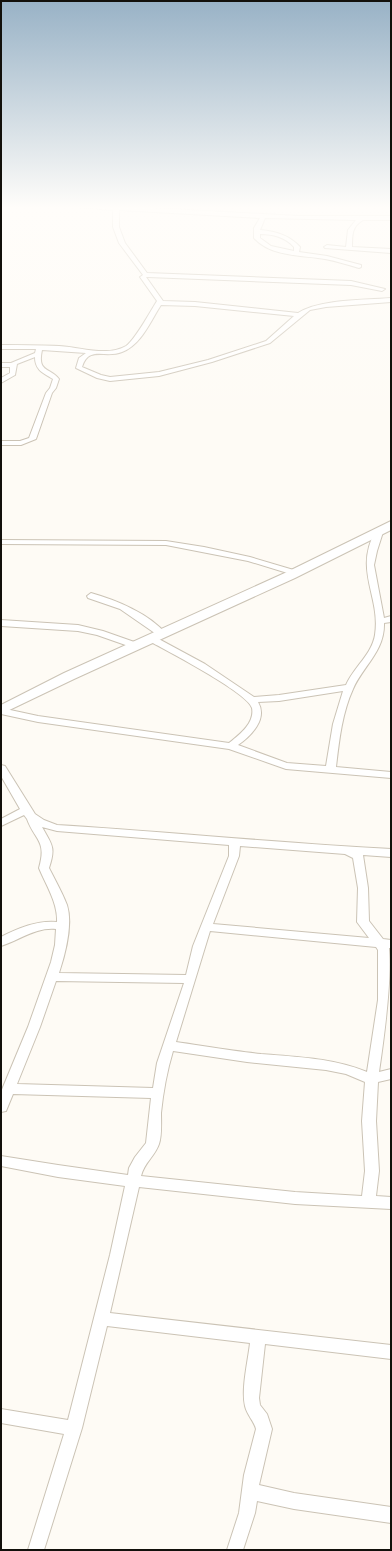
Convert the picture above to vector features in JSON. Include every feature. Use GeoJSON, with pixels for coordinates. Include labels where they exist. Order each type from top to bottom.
{"type":"FeatureCollection","features":[{"type":"Feature","properties":{"kind":"street"},"geometry":{"type":"LineString","coordinates":[[1,346],[38,351],[113,353],[129,346],[140,333],[159,303],[159,298],[144,278]]}},
{"type":"Feature","properties":{"kind":"street"},"geometry":{"type":"LineString","coordinates":[[249,278],[348,283],[382,289]]}},
{"type":"Feature","properties":{"kind":"street"},"geometry":{"type":"LineString","coordinates":[[91,352],[82,358],[79,368],[99,377],[110,379],[159,374],[210,361],[268,342],[299,315],[315,307],[391,300]]}},
{"type":"Feature","properties":{"kind":"street"},"geometry":{"type":"LineString","coordinates":[[159,303],[201,304],[299,315]]}},
{"type":"Feature","properties":{"kind":"street"},"geometry":{"type":"LineString","coordinates":[[1,365],[13,365],[38,351]]}},
{"type":"Feature","properties":{"kind":"street"},"geometry":{"type":"LineString","coordinates":[[1,443],[21,443],[32,439],[49,393],[53,388],[56,379],[44,371],[38,362],[38,351]]}},
{"type":"Feature","properties":{"kind":"street"},"geometry":{"type":"LineString","coordinates":[[1,381],[13,374],[13,365]]}},
{"type":"Feature","properties":{"kind":"street"},"geometry":{"type":"LineString","coordinates":[[1,710],[68,676],[157,637],[294,573],[391,525]]}},
{"type":"Feature","properties":{"kind":"street"},"geometry":{"type":"LineString","coordinates":[[331,770],[336,733],[349,687],[354,676],[373,654],[380,635],[376,594],[370,566],[372,553],[379,532]]}},
{"type":"Feature","properties":{"kind":"street"},"geometry":{"type":"LineString","coordinates":[[1,542],[166,543],[204,549],[250,559],[294,573]]}},
{"type":"Feature","properties":{"kind":"street"},"geometry":{"type":"LineString","coordinates":[[91,596],[123,607],[145,621],[157,637],[202,666],[256,704],[257,710],[252,727],[231,746]]}},
{"type":"Feature","properties":{"kind":"street"},"geometry":{"type":"LineString","coordinates":[[379,622],[391,620]]}},
{"type":"Feature","properties":{"kind":"street"},"geometry":{"type":"LineString","coordinates":[[1,623],[35,624],[78,628],[100,632],[137,646]]}},
{"type":"Feature","properties":{"kind":"street"},"geometry":{"type":"LineString","coordinates":[[252,700],[278,698],[349,687]]}},
{"type":"Feature","properties":{"kind":"street"},"geometry":{"type":"LineString","coordinates":[[1,710],[32,718],[231,746],[286,766],[391,775]]}},
{"type":"Feature","properties":{"kind":"street"},"geometry":{"type":"LineString","coordinates":[[1,768],[47,846],[48,855],[44,868],[61,905],[63,914],[60,953],[34,1027],[1,1107]]}},
{"type":"Feature","properties":{"kind":"street"},"geometry":{"type":"LineString","coordinates":[[1,823],[28,815],[42,824],[57,828],[235,841],[274,846],[391,853]]}},
{"type":"Feature","properties":{"kind":"street"},"geometry":{"type":"LineString","coordinates":[[36,1550],[74,1428],[102,1319],[136,1168],[153,1143],[158,1093],[164,1063],[191,979],[199,946],[234,856],[235,841]]}},
{"type":"Feature","properties":{"kind":"street"},"geometry":{"type":"LineString","coordinates":[[344,849],[358,856],[363,888],[363,922],[384,949],[384,1000],[372,1079],[369,1121],[372,1171],[368,1202]]}},
{"type":"Feature","properties":{"kind":"street"},"geometry":{"type":"LineString","coordinates":[[1,942],[23,931],[43,925],[51,924],[61,926]]}},
{"type":"Feature","properties":{"kind":"street"},"geometry":{"type":"LineString","coordinates":[[207,927],[391,944]]}},
{"type":"Feature","properties":{"kind":"street"},"geometry":{"type":"LineString","coordinates":[[51,977],[191,979]]}},
{"type":"Feature","properties":{"kind":"street"},"geometry":{"type":"LineString","coordinates":[[169,1046],[253,1058],[326,1065],[348,1069],[372,1079],[391,1074]]}},
{"type":"Feature","properties":{"kind":"street"},"geometry":{"type":"LineString","coordinates":[[9,1089],[158,1093]]}},
{"type":"Feature","properties":{"kind":"street"},"geometry":{"type":"LineString","coordinates":[[1,1161],[58,1171],[179,1187],[295,1198],[391,1203]]}},
{"type":"Feature","properties":{"kind":"street"},"geometry":{"type":"LineString","coordinates":[[102,1319],[391,1352]]}},
{"type":"Feature","properties":{"kind":"street"},"geometry":{"type":"LineString","coordinates":[[235,1550],[247,1513],[249,1491],[264,1428],[261,1419],[253,1408],[251,1398],[258,1336]]}},
{"type":"Feature","properties":{"kind":"street"},"geometry":{"type":"LineString","coordinates":[[1,1416],[74,1428]]}},
{"type":"Feature","properties":{"kind":"street"},"geometry":{"type":"LineString","coordinates":[[249,1491],[294,1501],[391,1515]]}}]}
